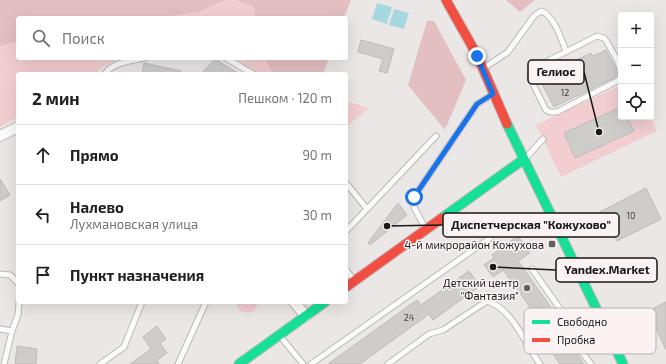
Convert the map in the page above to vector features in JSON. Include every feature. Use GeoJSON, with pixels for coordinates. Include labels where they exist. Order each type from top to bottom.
{"type":"FeatureCollection","features":[{"type":"Feature","properties":{"kind":"street"},"geometry":{"type":"LineString","coordinates":[[446,0],[467,36],[493,94],[596,308]]}},
{"type":"Feature","properties":{"kind":"street"},"geometry":{"type":"LineString","coordinates":[[0,136],[16,128]]}},
{"type":"Feature","properties":{"kind":"street"},"geometry":{"type":"LineString","coordinates":[[348,285],[524,159]]}},
{"type":"Feature","properties":{"kind":"street"},"geometry":{"type":"LineString","coordinates":[[296,304],[306,316]]}},
{"type":"Feature","properties":{"kind":"street"},"geometry":{"type":"LineString","coordinates":[[239,364],[322,304]]}},
{"type":"Feature","properties":{"kind":"street"},"geometry":{"type":"LineString","coordinates":[[618,354],[623,364]]}},
{"type":"Feature","properties":{"kind":"lane"},"geometry":{"type":"LineString","coordinates":[[483,69],[508,52],[534,16],[541,11],[548,15],[566,51]]}},
{"type":"Feature","properties":{"kind":"lane"},"geometry":{"type":"LineString","coordinates":[[601,36],[607,42],[620,70],[620,77],[616,82],[554,113],[550,112],[544,107],[531,80],[530,72],[535,67],[566,51],[593,37],[601,36]]}},
{"type":"Feature","properties":{"kind":"lane"},"geometry":{"type":"LineString","coordinates":[[106,72],[119,64],[136,60]]}},
{"type":"Feature","properties":{"kind":"lane"},"geometry":{"type":"LineString","coordinates":[[229,60],[250,72]]}},
{"type":"Feature","properties":{"kind":"lane"},"geometry":{"type":"LineString","coordinates":[[426,228],[414,207],[414,197],[477,104],[493,94]]}},
{"type":"Feature","properties":{"kind":"lane"},"geometry":{"type":"LineString","coordinates":[[348,229],[436,136]]}},
{"type":"Feature","properties":{"kind":"lane"},"geometry":{"type":"LineString","coordinates":[[524,159],[543,139]]}},
{"type":"Feature","properties":{"kind":"lane"},"geometry":{"type":"LineString","coordinates":[[348,185],[367,209]]}},
{"type":"Feature","properties":{"kind":"lane"},"geometry":{"type":"LineString","coordinates":[[311,364],[490,238]]}},
{"type":"Feature","properties":{"kind":"lane"},"geometry":{"type":"LineString","coordinates":[[532,269],[560,308]]}},
{"type":"Feature","properties":{"kind":"lane"},"geometry":{"type":"LineString","coordinates":[[348,272],[354,280]]}},
{"type":"Feature","properties":{"kind":"lane"},"geometry":{"type":"LineString","coordinates":[[0,274],[10,275],[16,281]]}},
{"type":"Feature","properties":{"kind":"lane"},"geometry":{"type":"LineString","coordinates":[[388,364],[429,334],[443,330],[487,301],[498,305],[524,339]]}},
{"type":"Feature","properties":{"kind":"lane"},"geometry":{"type":"LineString","coordinates":[[4,364],[12,331],[18,315],[19,304]]}},
{"type":"Feature","properties":{"kind":"lane"},"geometry":{"type":"LineString","coordinates":[[100,364],[124,347],[141,304]]}},
{"type":"Feature","properties":{"kind":"lane"},"geometry":{"type":"LineString","coordinates":[[178,364],[205,304]]}},
{"type":"Feature","properties":{"kind":"lane"},"geometry":{"type":"LineString","coordinates":[[0,329],[12,331]]}},
{"type":"Feature","properties":{"kind":"lane"},"geometry":{"type":"LineString","coordinates":[[279,335],[303,364]]}},
{"type":"Feature","properties":{"kind":"lane"},"geometry":{"type":"LineString","coordinates":[[534,354],[540,364]]}},
{"type":"Feature","properties":{"kind":"lane"},"geometry":{"type":"LineString","coordinates":[[583,354],[590,364]]}},
{"type":"Feature","properties":{"kind":"shaded area"},"geometry":{"type":"Polygon","coordinates":[[[0,0],[330,0],[329,16],[16,16],[16,60],[117,60],[104,66],[97,72],[16,72],[16,118],[0,127],[0,0]]]}},
{"type":"Feature","properties":{"kind":"shaded area"},"geometry":{"type":"Polygon","coordinates":[[[0,0],[225,0],[197,12],[170,16],[16,16],[16,42],[0,46],[0,0]]]}},
{"type":"Feature","properties":{"kind":"shaded area"},"geometry":{"type":"Polygon","coordinates":[[[236,0],[351,0],[345,16],[256,16],[254,7],[236,0]]]}},
{"type":"Feature","properties":{"kind":"shaded area"},"geometry":{"type":"Polygon","coordinates":[[[506,0],[535,0],[520,12],[506,0]]]}},
{"type":"Feature","properties":{"kind":"shaded area"},"geometry":{"type":"Polygon","coordinates":[[[427,21],[434,21],[466,80],[445,130],[408,85],[427,21]]]}},
{"type":"Feature","properties":{"kind":"shaded area"},"geometry":{"type":"Polygon","coordinates":[[[238,60],[324,60],[321,72],[254,72],[238,60]]]}},
{"type":"Feature","properties":{"kind":"shaded area"},"geometry":{"type":"Polygon","coordinates":[[[266,60],[328,60],[324,72],[272,72],[266,60]]]}},
{"type":"Feature","properties":{"kind":"shaded area"},"geometry":{"type":"Polygon","coordinates":[[[618,86],[618,120],[652,120],[657,131],[561,177],[536,125],[618,86]]]}},
{"type":"Feature","properties":{"kind":"shaded area"},"geometry":{"type":"Polygon","coordinates":[[[348,102],[369,108],[348,125],[348,102]]]}},
{"type":"Feature","properties":{"kind":"shaded area"},"geometry":{"type":"Polygon","coordinates":[[[236,304],[258,304],[254,311],[248,313],[240,311],[236,304]]]}},
{"type":"Feature","properties":{"kind":"water"},"geometry":{"type":"Polygon","coordinates":[[[377,3],[392,7],[387,24],[372,19],[377,3]]]}},
{"type":"Feature","properties":{"kind":"water"},"geometry":{"type":"Polygon","coordinates":[[[394,9],[409,13],[404,29],[389,25],[394,9]]]}},
{"type":"Feature","properties":{"kind":"building"},"geometry":{"type":"Polygon","coordinates":[[[361,40],[394,49],[387,73],[379,71],[383,59],[358,52],[361,40]]]}},
{"type":"Feature","properties":{"kind":"building"},"geometry":{"type":"Polygon","coordinates":[[[606,50],[616,69],[616,77],[554,107],[539,78],[591,53],[593,56],[606,50]]]}},
{"type":"Feature","properties":{"kind":"building"},"geometry":{"type":"Polygon","coordinates":[[[214,60],[218,60],[237,72],[203,72],[214,60]]]}},
{"type":"Feature","properties":{"kind":"building"},"geometry":{"type":"Polygon","coordinates":[[[144,63],[181,71],[181,72],[142,72],[144,63]]]}},
{"type":"Feature","properties":{"kind":"building"},"geometry":{"type":"Polygon","coordinates":[[[618,108],[618,120],[628,120],[634,131],[575,158],[564,133],[618,108]]]}},
{"type":"Feature","properties":{"kind":"building"},"geometry":{"type":"Polygon","coordinates":[[[0,179],[10,195],[0,201],[0,179]]]}},
{"type":"Feature","properties":{"kind":"building"},"geometry":{"type":"Polygon","coordinates":[[[646,188],[661,219],[617,241],[606,219],[604,220],[600,212],[646,188]]]}},
{"type":"Feature","properties":{"kind":"building"},"geometry":{"type":"Polygon","coordinates":[[[398,203],[407,215],[370,245],[368,243],[398,203]]]}},
{"type":"Feature","properties":{"kind":"building"},"geometry":{"type":"Polygon","coordinates":[[[518,236],[530,253],[518,261],[552,308],[531,308],[503,270],[493,277],[484,265],[494,258],[492,255],[518,236]]]}},
{"type":"Feature","properties":{"kind":"building"},"geometry":{"type":"Polygon","coordinates":[[[469,271],[480,286],[433,320],[429,314],[360,364],[328,364],[417,300],[421,305],[469,271]]]}},
{"type":"Feature","properties":{"kind":"building"},"geometry":{"type":"Polygon","coordinates":[[[666,302],[666,350],[656,328],[656,308],[654,308],[666,302]]]}},
{"type":"Feature","properties":{"kind":"building"},"geometry":{"type":"Polygon","coordinates":[[[157,326],[166,339],[160,343],[167,353],[157,360],[159,364],[130,364],[151,349],[143,337],[157,326]]]}},
{"type":"Feature","properties":{"kind":"building"},"geometry":{"type":"Polygon","coordinates":[[[17,346],[37,349],[36,364],[15,364],[17,346]]]}},
{"type":"Feature","properties":{"kind":"building"},"geometry":{"type":"Polygon","coordinates":[[[553,354],[577,354],[584,364],[560,364],[553,354]]]}},
{"type":"Feature","properties":{"kind":"traffic: fast"},"geometry":{"type":"LineString","coordinates":[[507,124],[596,308]]}},
{"type":"Feature","properties":{"kind":"traffic: fast"},"geometry":{"type":"LineString","coordinates":[[442,218],[524,159]]}},
{"type":"Feature","properties":{"kind":"traffic: fast"},"geometry":{"type":"LineString","coordinates":[[239,364],[322,304]]}},
{"type":"Feature","properties":{"kind":"traffic: fast"},"geometry":{"type":"LineString","coordinates":[[618,354],[623,364]]}},
{"type":"Feature","properties":{"kind":"traffic: jam"},"geometry":{"type":"LineString","coordinates":[[446,0],[477,55],[507,124]]}},
{"type":"Feature","properties":{"kind":"traffic: jam"},"geometry":{"type":"LineString","coordinates":[[348,286],[442,218]]}},
{"type":"Feature","properties":{"kind":"place","name":"Гелиос"},"geometry":{"type":"Point","coordinates":[599,132]}},
{"type":"Feature","properties":{"kind":"place","name":"Диспетчерская \"Кожухово\""},"geometry":{"type":"Point","coordinates":[387,226]}},
{"type":"Feature","properties":{"kind":"place","name":"4-й микрорайон Кожухова"},"geometry":{"type":"Point","coordinates":[552,244]}},
{"type":"Feature","properties":{"kind":"place","name":"Yandex.Market"},"geometry":{"type":"Point","coordinates":[493,267]}},
{"type":"Feature","properties":{"kind":"place","name":"Детский центр \"Фантазия\""},"geometry":{"type":"Point","coordinates":[527,288]}},
{"type":"Feature","properties":{"kind":"route"},"geometry":{"type":"LineString","coordinates":[[414,197],[477,104],[493,94],[477,56]]}}]}
